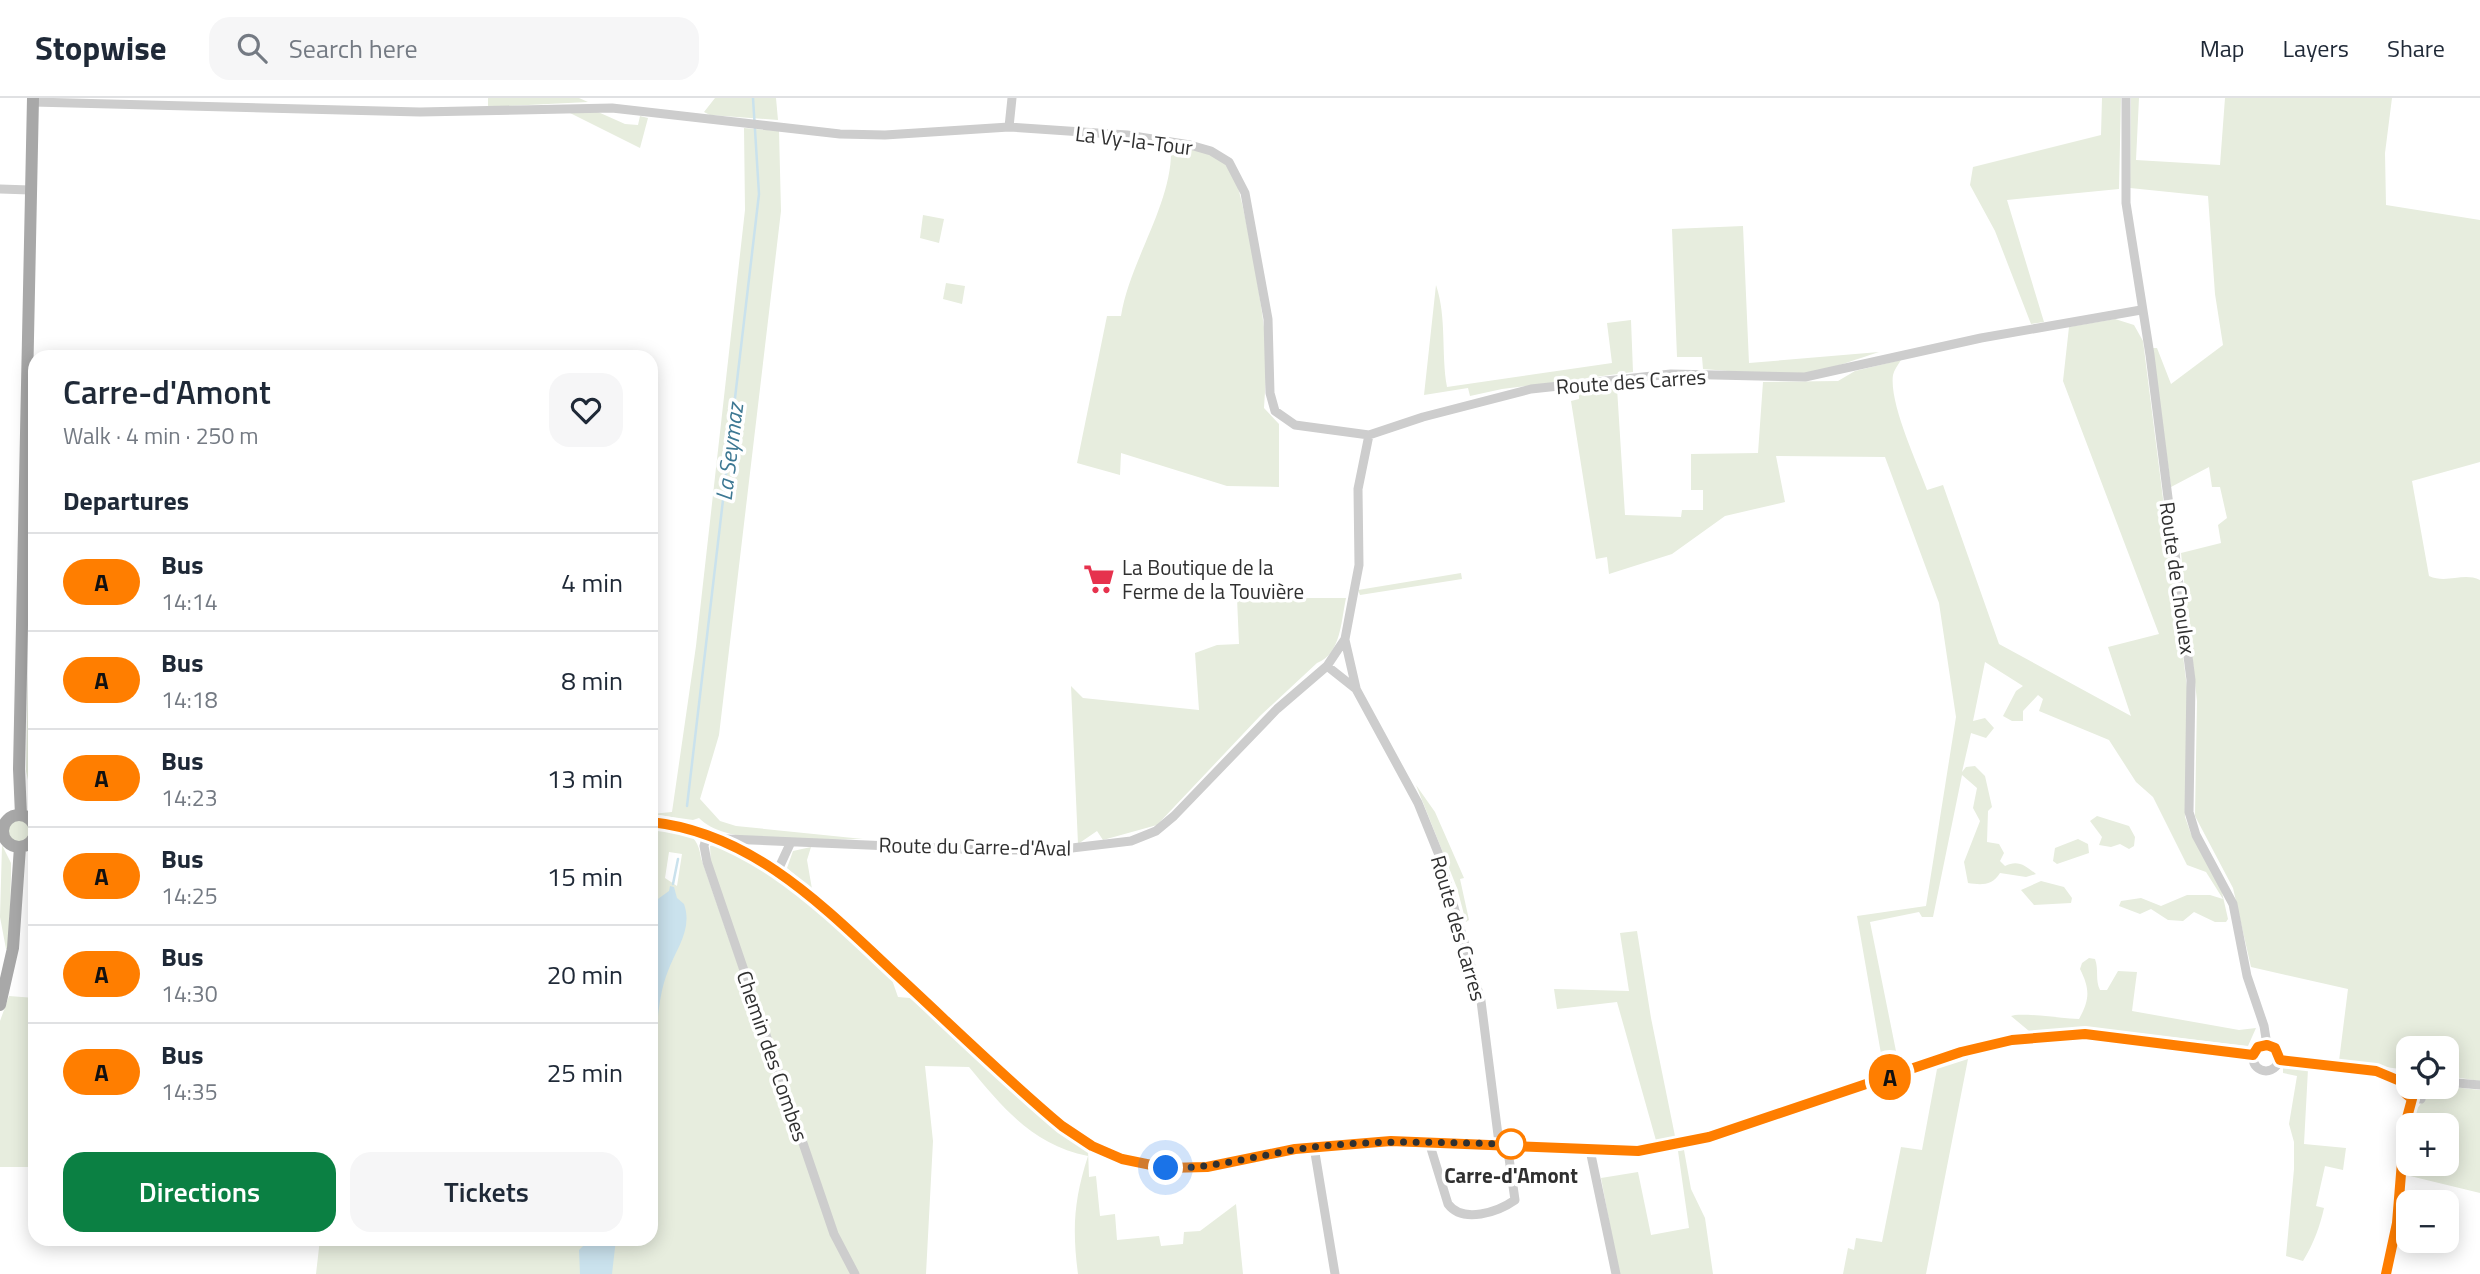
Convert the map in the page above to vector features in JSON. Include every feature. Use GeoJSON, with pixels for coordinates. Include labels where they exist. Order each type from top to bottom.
{"type":"FeatureCollection","features":[{"type":"Feature","properties":{"kind":"main road"},"geometry":{"type":"LineString","coordinates":[[21,815],[19,780],[33,100]]}},
{"type":"Feature","properties":{"kind":"main road"},"geometry":{"type":"LineString","coordinates":[[28,819],[21,815],[10,817],[1,828],[6,842],[20,847],[28,843]]}},
{"type":"Feature","properties":{"kind":"main road"},"geometry":{"type":"LineString","coordinates":[[0,1005],[13,948],[20,847]]}},
{"type":"Feature","properties":{"kind":"street"},"geometry":{"type":"LineString","coordinates":[[1009,127],[1012,98]]}},
{"type":"Feature","properties":{"kind":"street","name":"Route de Choulex"},"geometry":{"type":"LineString","coordinates":[[2126,98],[2126,203],[2192,680],[2189,812],[2196,835],[2230,894],[2267,1045]]}},
{"type":"Feature","properties":{"kind":"street","name":"La Vy-la-Tour"},"geometry":{"type":"LineString","coordinates":[[33,100],[420,113],[587,107],[874,135],[1009,127],[1157,138],[1202,148],[1229,162],[1239,175],[1249,214],[1268,319],[1270,393],[1275,411],[1296,425],[1368,435]]}},
{"type":"Feature","properties":{"kind":"street"},"geometry":{"type":"LineString","coordinates":[[0,189],[30,190]]}},
{"type":"Feature","properties":{"kind":"street","name":"Route des Carres"},"geometry":{"type":"LineString","coordinates":[[1356,689],[1327,666],[1345,639],[1359,565],[1358,489],[1368,435],[1423,417],[1531,389],[1671,374],[1805,377],[1981,338],[2141,310]]}},
{"type":"Feature","properties":{"kind":"street","name":"Route des Carres"},"geometry":{"type":"LineString","coordinates":[[1345,639],[1356,689],[1418,803],[1439,855],[1480,1001],[1503,1144],[1515,1200],[1488,1213],[1455,1211],[1448,1204],[1429,1142]]}},
{"type":"Feature","properties":{"kind":"street","name":"Route du Carre-d'Aval"},"geometry":{"type":"LineString","coordinates":[[722,839],[790,844],[1019,850],[1095,847],[1139,839],[1174,816],[1277,709],[1327,666]]}},
{"type":"Feature","properties":{"kind":"street"},"geometry":{"type":"LineString","coordinates":[[658,824],[722,839],[778,872],[829,912],[1045,1112],[1092,1146],[1135,1163],[1183,1168],[1353,1143],[1503,1144],[1638,1151],[1709,1137],[1961,1052],[2012,1040],[2085,1034],[2253,1055]]}},
{"type":"Feature","properties":{"kind":"street","name":"Chemin des Combes"},"geometry":{"type":"LineString","coordinates":[[707,834],[704,846],[716,889],[834,1234],[855,1274]]}},
{"type":"Feature","properties":{"kind":"street"},"geometry":{"type":"LineString","coordinates":[[778,872],[790,844]]}},
{"type":"Feature","properties":{"kind":"street"},"geometry":{"type":"LineString","coordinates":[[2267,1045],[2275,1048],[2280,1060],[2275,1068],[2267,1071],[2255,1064],[2253,1055],[2258,1047],[2267,1045]]}},
{"type":"Feature","properties":{"kind":"street"},"geometry":{"type":"LineString","coordinates":[[2280,1060],[2376,1071],[2396,1079]]}},
{"type":"Feature","properties":{"kind":"street"},"geometry":{"type":"LineString","coordinates":[[2459,1083],[2480,1085]]}},
{"type":"Feature","properties":{"kind":"street"},"geometry":{"type":"LineString","coordinates":[[2386,1274],[2397,1223],[2405,1125],[2412,1099]]}},
{"type":"Feature","properties":{"kind":"street"},"geometry":{"type":"LineString","coordinates":[[1314,1147],[1335,1274]]}},
{"type":"Feature","properties":{"kind":"street"},"geometry":{"type":"LineString","coordinates":[[1590,1150],[1616,1274]]}},
{"type":"Feature","properties":{"kind":"green space"},"geometry":{"type":"Polygon","coordinates":[[[488,98],[579,98],[588,102],[488,107],[488,98]]]}},
{"type":"Feature","properties":{"kind":"green space"},"geometry":{"type":"Polygon","coordinates":[[[715,98],[776,98],[778,120],[710,115],[704,112],[715,98]]]}},
{"type":"Feature","properties":{"kind":"green space"},"geometry":{"type":"Polygon","coordinates":[[[2102,98],[2121,98],[2119,189],[2007,200],[2044,322],[2031,324],[1995,231],[1970,185],[1973,167],[2101,135],[2102,98]]]}},
{"type":"Feature","properties":{"kind":"green space"},"geometry":{"type":"Polygon","coordinates":[[[2131,98],[2139,98],[2136,160],[2220,165],[2225,98],[2392,98],[2385,153],[2386,205],[2480,220],[2480,462],[2412,481],[2429,576],[2480,580],[2480,1081],[2459,1078],[2459,1036],[2396,1036],[2396,1068],[2339,1061],[2348,989],[2251,967],[2233,888],[2195,816],[2197,701],[2181,553],[2221,543],[2218,525],[2227,518],[2220,487],[2212,487],[2209,467],[2171,487],[2152,348],[2157,348],[2171,384],[2223,345],[2215,294],[2208,196],[2130,188],[2131,98]]]}},
{"type":"Feature","properties":{"kind":"green space"},"geometry":{"type":"Polygon","coordinates":[[[598,112],[625,124],[638,125],[640,116],[648,118],[640,148],[570,113],[598,112]]]}},
{"type":"Feature","properties":{"kind":"green space"},"geometry":{"type":"Polygon","coordinates":[[[744,128],[779,131],[781,211],[719,735],[700,799],[720,821],[736,826],[863,839],[753,838],[712,828],[699,818],[693,820],[658,815],[672,812],[696,646],[745,210],[744,128]]]}},
{"type":"Feature","properties":{"kind":"green space"},"geometry":{"type":"Polygon","coordinates":[[[1171,148],[1195,150],[1211,155],[1231,169],[1236,180],[1253,255],[1265,335],[1264,408],[1279,424],[1279,487],[1227,486],[1121,453],[1120,475],[1077,463],[1107,316],[1121,316],[1133,274],[1165,190],[1171,148]]]}},
{"type":"Feature","properties":{"kind":"green space"},"geometry":{"type":"Polygon","coordinates":[[[923,215],[944,219],[939,243],[920,238],[923,215]]]}},
{"type":"Feature","properties":{"kind":"green space"},"geometry":{"type":"Polygon","coordinates":[[[1743,226],[1749,363],[1879,352],[1822,370],[1799,374],[1758,374],[1703,369],[1702,357],[1677,357],[1672,229],[1743,226]]]}},
{"type":"Feature","properties":{"kind":"green space"},"geometry":{"type":"Polygon","coordinates":[[[946,283],[965,286],[962,304],[943,299],[946,283]]]}},
{"type":"Feature","properties":{"kind":"green space"},"geometry":{"type":"Polygon","coordinates":[[[1436,285],[1442,310],[1447,387],[1612,363],[1607,323],[1631,320],[1633,372],[1502,389],[1470,396],[1468,388],[1424,395],[1436,285]]]}},
{"type":"Feature","properties":{"kind":"green space"},"geometry":{"type":"Polygon","coordinates":[[[2115,319],[2134,325],[2143,341],[2188,695],[2185,817],[2191,834],[2221,888],[2228,919],[2226,922],[2215,922],[2194,912],[2183,921],[2168,920],[2151,909],[2140,914],[2119,906],[2121,901],[2141,898],[2161,906],[2187,895],[2210,895],[2223,899],[2206,872],[2187,865],[2153,797],[2136,782],[2109,740],[2039,711],[2043,699],[2038,695],[2023,711],[2023,721],[2012,721],[2003,716],[2016,691],[2023,686],[1985,662],[1973,721],[1985,718],[1994,728],[1986,738],[1971,733],[1962,772],[1966,767],[1975,766],[1985,776],[1992,807],[1988,811],[1987,842],[1999,844],[2004,853],[2000,861],[2005,866],[2022,864],[2036,874],[2026,877],[2000,873],[1990,882],[1968,883],[1964,862],[1980,821],[1973,808],[1977,788],[1962,775],[1933,917],[1922,917],[1919,912],[1870,922],[1899,1066],[1884,1071],[1857,916],[1926,906],[1956,717],[1939,603],[1885,457],[1776,456],[1785,502],[1725,516],[1672,554],[1609,574],[1607,557],[1596,559],[1571,401],[1579,399],[1579,394],[1617,388],[1625,515],[1681,517],[1682,510],[1703,510],[1703,490],[1691,490],[1691,454],[1758,453],[1763,382],[1838,381],[1855,371],[1901,360],[1894,373],[1893,387],[1905,432],[1927,490],[1943,485],[1999,644],[2131,716],[2108,647],[2159,634],[2063,381],[2069,327],[2115,319]]]}},
{"type":"Feature","properties":{"kind":"green space"},"geometry":{"type":"Polygon","coordinates":[[[1461,573],[1462,579],[1360,595],[1358,590],[1461,573]]]}},
{"type":"Feature","properties":{"kind":"green space"},"geometry":{"type":"Polygon","coordinates":[[[1237,598],[1346,598],[1339,636],[1331,652],[1260,716],[1157,825],[1103,840],[1097,831],[1078,844],[1071,686],[1083,698],[1199,710],[1195,653],[1217,645],[1239,644],[1237,598]]]}},
{"type":"Feature","properties":{"kind":"green space"},"geometry":{"type":"Polygon","coordinates":[[[28,675],[28,780],[26,771],[28,675]]]}},
{"type":"Feature","properties":{"kind":"green space"},"geometry":{"type":"Polygon","coordinates":[[[1416,785],[1435,812],[1464,878],[1460,879],[1469,920],[1466,922],[1457,888],[1416,785]]]}},
{"type":"Feature","properties":{"kind":"green space"},"geometry":{"type":"Polygon","coordinates":[[[2097,816],[2129,826],[2135,837],[2134,846],[2129,849],[2120,844],[2111,847],[2099,845],[2102,837],[2090,821],[2097,816]]]}},
{"type":"Feature","properties":{"kind":"green space"},"geometry":{"type":"Polygon","coordinates":[[[19,820],[27,823],[27,839],[19,842],[11,839],[8,831],[11,823],[19,820]]]}},
{"type":"Feature","properties":{"kind":"green space"},"geometry":{"type":"Polygon","coordinates":[[[658,829],[678,831],[691,836],[699,848],[832,1237],[851,1274],[316,1274],[319,1246],[658,1246],[658,829]],[[669,852],[665,878],[677,886],[682,854],[669,852]]]}},
{"type":"Feature","properties":{"kind":"green space"},"geometry":{"type":"Polygon","coordinates":[[[2078,839],[2088,844],[2089,853],[2057,864],[2053,861],[2055,848],[2078,839]]]}},
{"type":"Feature","properties":{"kind":"green space"},"geometry":{"type":"Polygon","coordinates":[[[716,844],[773,874],[811,904],[891,977],[898,997],[910,998],[1058,1129],[1088,1149],[1089,1177],[1096,1176],[1100,1216],[1115,1214],[1117,1240],[1159,1236],[1161,1246],[1183,1244],[1184,1232],[1200,1231],[1236,1204],[1243,1274],[1078,1274],[1076,1214],[1088,1156],[1068,1151],[1035,1134],[994,1097],[969,1067],[925,1066],[933,1141],[926,1274],[858,1274],[838,1236],[711,865],[710,846],[716,844]]]}},
{"type":"Feature","properties":{"kind":"green space"},"geometry":{"type":"Polygon","coordinates":[[[2,845],[11,863],[9,949],[6,949],[0,917],[2,845]]]}},
{"type":"Feature","properties":{"kind":"green space"},"geometry":{"type":"Polygon","coordinates":[[[811,847],[807,860],[812,889],[787,868],[793,851],[811,847]]]}},
{"type":"Feature","properties":{"kind":"green space"},"geometry":{"type":"Polygon","coordinates":[[[2041,881],[2064,887],[2072,898],[2071,903],[2034,905],[2021,890],[2041,881]]]}},
{"type":"Feature","properties":{"kind":"green space"},"geometry":{"type":"Polygon","coordinates":[[[1637,931],[1651,1018],[1676,1141],[1657,1144],[1617,1002],[1557,1009],[1554,989],[1629,991],[1620,933],[1637,931]]]}},
{"type":"Feature","properties":{"kind":"green space"},"geometry":{"type":"Polygon","coordinates":[[[2089,958],[2095,959],[2100,990],[2107,990],[2118,971],[2137,972],[2132,1011],[2239,1030],[2256,1028],[2248,1046],[2120,1031],[2029,1031],[2011,1016],[2079,1019],[2087,994],[2086,982],[2080,969],[2082,963],[2089,958]]]}},
{"type":"Feature","properties":{"kind":"green space"},"geometry":{"type":"Polygon","coordinates":[[[9,996],[28,997],[28,1167],[0,1167],[0,1021],[9,996]]]}},
{"type":"Feature","properties":{"kind":"green space"},"geometry":{"type":"Polygon","coordinates":[[[1968,1059],[1926,1274],[1843,1274],[1848,1248],[1854,1250],[1856,1238],[1882,1242],[1901,1147],[1922,1150],[1937,1069],[1968,1059]]]}},
{"type":"Feature","properties":{"kind":"green space"},"geometry":{"type":"Polygon","coordinates":[[[2283,1068],[2308,1069],[2304,1144],[2346,1148],[2343,1170],[2325,1166],[2316,1206],[2324,1208],[2316,1234],[2303,1261],[2286,1256],[2294,1169],[2294,1142],[2289,1124],[2297,1076],[2283,1073],[2283,1068]]]}},
{"type":"Feature","properties":{"kind":"green space"},"geometry":{"type":"Polygon","coordinates":[[[2459,1088],[2480,1090],[2480,1193],[2410,1176],[2459,1176],[2459,1113],[2415,1113],[2425,1099],[2459,1099],[2459,1088]]]}},
{"type":"Feature","properties":{"kind":"green space"},"geometry":{"type":"Polygon","coordinates":[[[1684,1150],[1691,1189],[1705,1218],[1713,1274],[1619,1274],[1601,1178],[1638,1172],[1651,1235],[1689,1228],[1678,1151],[1684,1150]]]}},
{"type":"Feature","properties":{"kind":"water"},"geometry":{"type":"Polygon","coordinates":[[[670,886],[674,887],[677,898],[684,904],[686,922],[664,982],[658,1014],[658,899],[669,891],[670,886]]]}},
{"type":"Feature","properties":{"kind":"water"},"geometry":{"type":"Polygon","coordinates":[[[583,1246],[615,1246],[612,1274],[580,1274],[579,1250],[583,1246]]]}},
{"type":"Feature","properties":{"kind":"waterway","name":"La Seymaz"},"geometry":{"type":"LineString","coordinates":[[687,806],[759,194],[753,98]]}},
{"type":"Feature","properties":{"kind":"waterway","name":"La Seymaz"},"geometry":{"type":"LineString","coordinates":[[673,884],[678,859]]}},
{"type":"Feature","properties":{"kind":"bus line","name":"A"},"geometry":{"type":"LineString","coordinates":[[658,823],[713,835],[745,850],[778,872],[829,912],[1062,1126],[1092,1146],[1135,1163],[1166,1168],[1207,1167],[1295,1149],[1391,1141],[1499,1143],[1638,1151],[1709,1137],[1961,1052],[2012,1040],[2085,1034],[2253,1055],[2258,1047],[2271,1045],[2278,1051],[2280,1060],[2376,1071],[2392,1075],[2407,1084],[2406,1094],[2412,1099],[2405,1125],[2395,1241],[2386,1274]]}},
{"type":"Feature","properties":{"kind":"place","name":"La Boutique de la Ferme de la Touvière"},"geometry":{"type":"Point","coordinates":[1099,579]}},
{"type":"Feature","properties":{"kind":"place","name":"Carre-d'Amont"},"geometry":{"type":"Point","coordinates":[1511,1144]}},
{"type":"Feature","properties":{"kind":"route"},"geometry":{"type":"LineString","coordinates":[[1166,1168],[1207,1167],[1295,1149],[1353,1143],[1391,1141],[1511,1144]]}}]}
